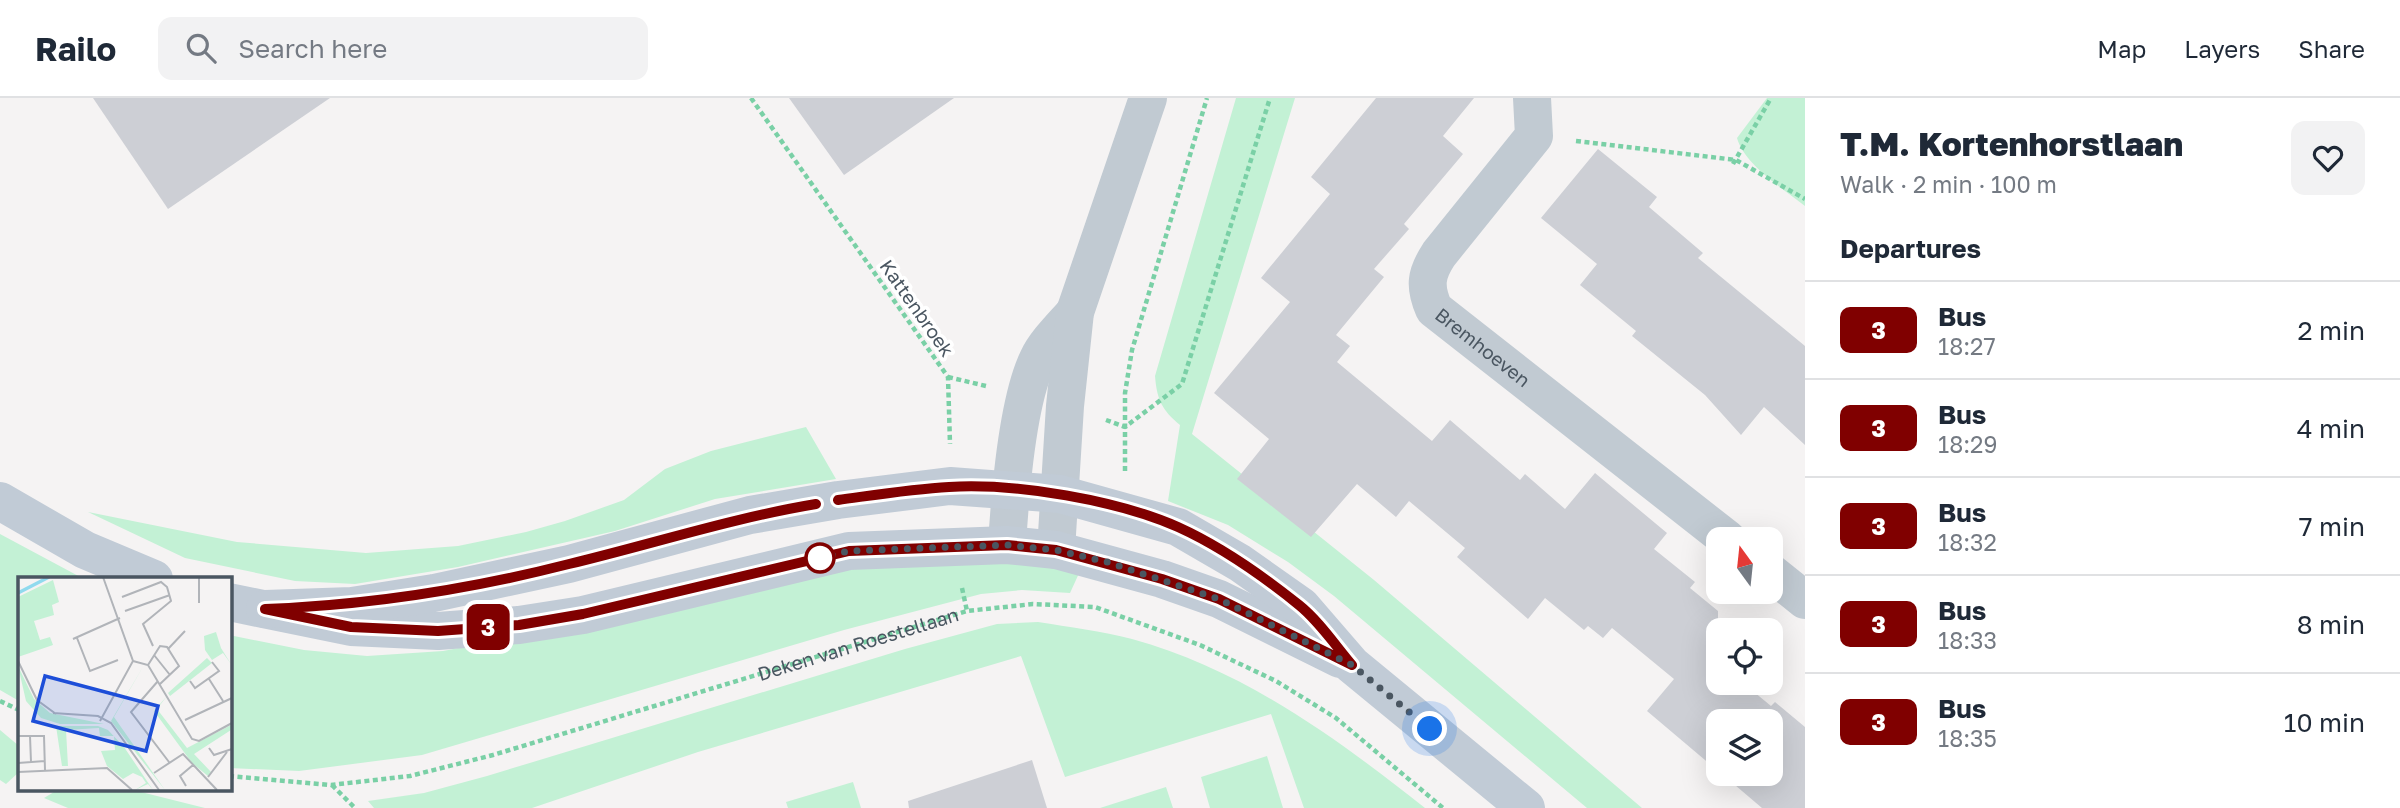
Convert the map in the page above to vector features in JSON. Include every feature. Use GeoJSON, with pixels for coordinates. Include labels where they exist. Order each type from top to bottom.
{"type":"FeatureCollection","features":[{"type":"Feature","properties":{"kind":"main road"},"geometry":{"type":"LineString","coordinates":[[247,606],[352,606],[434,593],[569,564],[750,515],[838,500],[950,486],[1011,488],[1060,494],[1178,527],[1240,563],[1301,606],[1352,665],[1526,808]]}},
{"type":"Feature","properties":{"kind":"main road"},"geometry":{"type":"LineString","coordinates":[[0,501],[85,550],[149,577]]}},
{"type":"Feature","properties":{"kind":"main road"},"geometry":{"type":"LineString","coordinates":[[247,606],[351,627],[438,631],[519,625],[583,614],[849,551],[1007,545],[1056,550],[1107,562],[1219,599],[1352,665]]}},
{"type":"Feature","properties":{"kind":"street"},"geometry":{"type":"LineString","coordinates":[[1056,550],[1074,312],[1147,98]]}},
{"type":"Feature","properties":{"kind":"street"},"geometry":{"type":"LineString","coordinates":[[1532,98],[1534,136]]}},
{"type":"Feature","properties":{"kind":"street","name":"Bremhoeven"},"geometry":{"type":"LineString","coordinates":[[1534,136],[1428,272],[1426,290],[1434,309],[1712,527]]}},
{"type":"Feature","properties":{"kind":"street"},"geometry":{"type":"LineString","coordinates":[[1007,545],[1011,488],[1027,397],[1038,358],[1074,312]]}},
{"type":"Feature","properties":{"kind":"street"},"geometry":{"type":"LineString","coordinates":[[1783,583],[1805,600]]}},
{"type":"Feature","properties":{"kind":"path","name":"Kattenbroek"},"geometry":{"type":"LineString","coordinates":[[751,98],[948,377],[950,486]]}},
{"type":"Feature","properties":{"kind":"path"},"geometry":{"type":"LineString","coordinates":[[1119,509],[1125,482],[1125,393],[1132,350],[1207,98]]}},
{"type":"Feature","properties":{"kind":"path"},"geometry":{"type":"LineString","coordinates":[[1125,427],[1182,384],[1270,98]]}},
{"type":"Feature","properties":{"kind":"path"},"geometry":{"type":"LineString","coordinates":[[1735,162],[1771,98]]}},
{"type":"Feature","properties":{"kind":"path"},"geometry":{"type":"LineString","coordinates":[[1534,136],[1735,162],[1805,199]]}},
{"type":"Feature","properties":{"kind":"path"},"geometry":{"type":"LineString","coordinates":[[954,545],[967,611]]}},
{"type":"Feature","properties":{"kind":"path"},"geometry":{"type":"LineString","coordinates":[[1095,607],[1107,562]]}},
{"type":"Feature","properties":{"kind":"path","name":"Deken van Roestellaan"},"geometry":{"type":"LineString","coordinates":[[231,776],[331,785],[410,776],[493,755],[967,611],[1033,604],[1095,607],[1200,645],[1276,681],[1336,718],[1443,808]]}},
{"type":"Feature","properties":{"kind":"path"},"geometry":{"type":"LineString","coordinates":[[0,701],[18,710]]}},
{"type":"Feature","properties":{"kind":"path"},"geometry":{"type":"LineString","coordinates":[[331,785],[355,808]]}},
{"type":"Feature","properties":{"kind":"green space"},"geometry":{"type":"Polygon","coordinates":[[[1236,98],[1295,98],[1192,434],[1374,580],[1642,808],[1587,808],[1334,596],[1288,562],[1228,525],[1168,501],[1180,425],[1162,404],[1155,376],[1236,98]]]}},
{"type":"Feature","properties":{"kind":"green space"},"geometry":{"type":"Polygon","coordinates":[[[1767,98],[1805,98],[1805,206],[1756,167],[1741,148],[1737,138],[1767,98]]]}},
{"type":"Feature","properties":{"kind":"green space"},"geometry":{"type":"Polygon","coordinates":[[[806,427],[836,479],[715,499],[615,531],[458,567],[355,584],[295,581],[185,558],[88,512],[237,542],[366,553],[458,546],[565,521],[624,500],[665,469],[711,451],[806,427]]]}},
{"type":"Feature","properties":{"kind":"green space"},"geometry":{"type":"Polygon","coordinates":[[[0,534],[80,577],[18,577],[18,700],[0,690],[0,534]]]}},
{"type":"Feature","properties":{"kind":"green space"},"geometry":{"type":"Polygon","coordinates":[[[944,555],[1081,569],[1070,593],[1022,590],[981,594],[844,630],[422,755],[299,771],[231,768],[231,635],[304,650],[367,656],[443,651],[602,621],[854,563],[944,555]]]}},
{"type":"Feature","properties":{"kind":"green space"},"geometry":{"type":"Polygon","coordinates":[[[1038,622],[1132,639],[1212,668],[1287,708],[1357,756],[1425,808],[1304,808],[1271,714],[1065,777],[1021,656],[698,752],[532,808],[374,808],[368,801],[424,793],[487,776],[905,649],[997,624],[1038,622]]]}},
{"type":"Feature","properties":{"kind":"green space"},"geometry":{"type":"Polygon","coordinates":[[[0,730],[18,745],[18,773],[6,784],[0,780],[0,730]]]}},
{"type":"Feature","properties":{"kind":"green space"},"geometry":{"type":"Polygon","coordinates":[[[1267,756],[1283,808],[1210,808],[1201,777],[1267,756]]]}},
{"type":"Feature","properties":{"kind":"green space"},"geometry":{"type":"Polygon","coordinates":[[[853,782],[861,808],[788,808],[786,802],[853,782]]]}},
{"type":"Feature","properties":{"kind":"green space"},"geometry":{"type":"Polygon","coordinates":[[[1166,787],[1173,808],[1100,808],[1166,787]]]}},
{"type":"Feature","properties":{"kind":"green space"},"geometry":{"type":"Polygon","coordinates":[[[57,790],[133,790],[205,808],[68,808],[44,798],[57,790]]]}},
{"type":"Feature","properties":{"kind":"building"},"geometry":{"type":"Polygon","coordinates":[[[93,98],[330,98],[168,209],[93,98]]]}},
{"type":"Feature","properties":{"kind":"building"},"geometry":{"type":"Polygon","coordinates":[[[789,98],[954,98],[844,175],[789,98]]]}},
{"type":"Feature","properties":{"kind":"building"},"geometry":{"type":"Polygon","coordinates":[[[1376,98],[1474,98],[1443,136],[1463,154],[1404,224],[1409,229],[1374,269],[1384,277],[1336,335],[1350,346],[1337,362],[1432,441],[1450,420],[1520,480],[1525,474],[1565,509],[1595,473],[1667,533],[1654,549],[1695,582],[1690,588],[1706,604],[1718,611],[1718,618],[1706,618],[1706,695],[1758,695],[1771,706],[1775,702],[1805,727],[1805,808],[1762,808],[1736,786],[1783,786],[1783,709],[1706,709],[1706,761],[1647,711],[1674,679],[1612,628],[1603,638],[1588,626],[1584,630],[1545,598],[1528,619],[1457,557],[1465,548],[1409,501],[1396,517],[1357,484],[1311,537],[1237,479],[1269,439],[1214,393],[1290,302],[1261,278],[1330,194],[1311,177],[1376,98]]]}},
{"type":"Feature","properties":{"kind":"building"},"geometry":{"type":"Polygon","coordinates":[[[1598,149],[1657,197],[1649,207],[1703,253],[1698,258],[1805,346],[1805,445],[1764,407],[1741,435],[1705,395],[1632,336],[1636,331],[1580,285],[1597,264],[1541,218],[1598,149]]]}},
{"type":"Feature","properties":{"kind":"building"},"geometry":{"type":"Polygon","coordinates":[[[1032,760],[1047,808],[909,808],[908,801],[1032,760]]]}},
{"type":"Feature","properties":{"kind":"bus line","name":"3"},"geometry":{"type":"LineString","coordinates":[[816,504],[750,515],[569,564],[434,593],[352,606],[265,609],[351,627],[438,631],[519,625],[583,614],[849,551],[1007,545],[1056,550],[1162,579],[1219,599],[1352,665],[1301,606],[1240,563],[1178,527],[1147,517],[1060,494],[1011,488],[950,486],[838,500]]}},
{"type":"Feature","properties":{"kind":"route"},"geometry":{"type":"LineString","coordinates":[[820,558],[849,551],[1007,545],[1056,550],[1107,562],[1219,599],[1352,665],[1430,729]]}}]}
